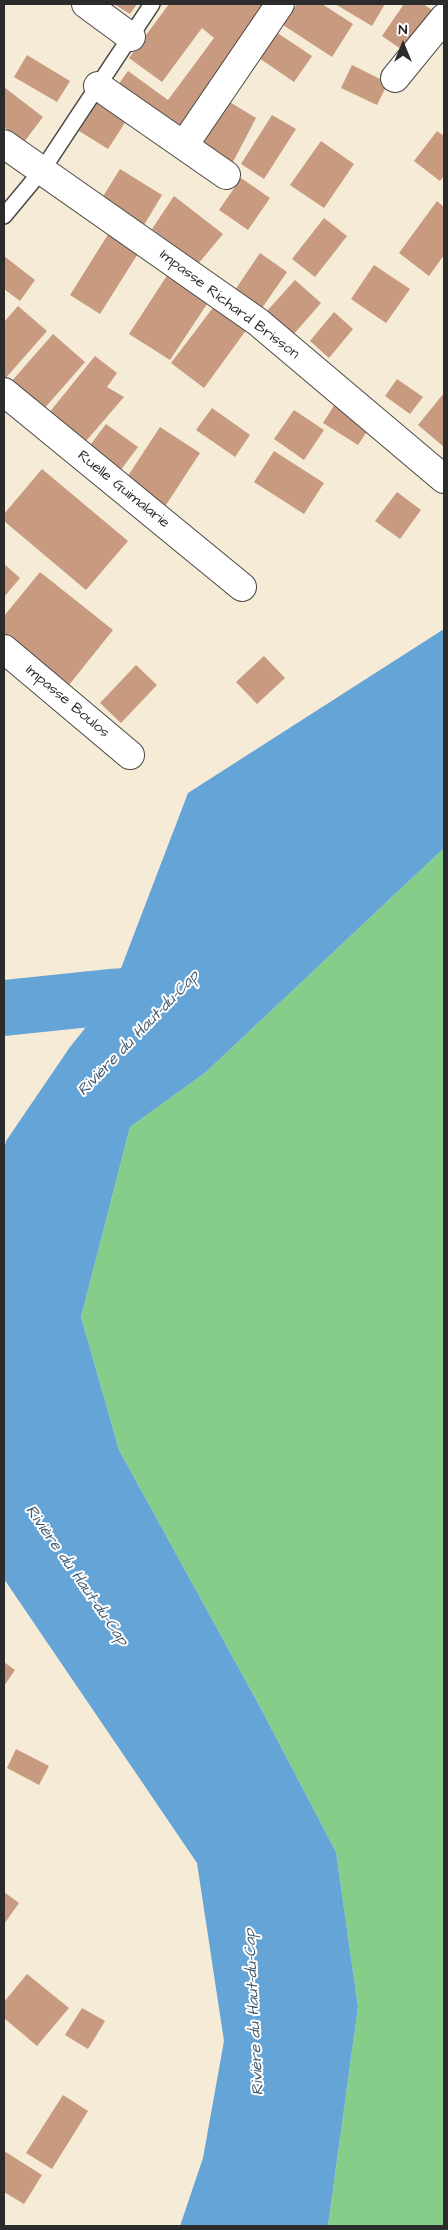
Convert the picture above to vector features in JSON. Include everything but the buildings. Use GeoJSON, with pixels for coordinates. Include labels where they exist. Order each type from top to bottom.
{"type":"FeatureCollection","features":[{"type":"Feature","properties":{"kind":"street"},"geometry":{"type":"LineString","coordinates":[[86,4],[131,36]]}},
{"type":"Feature","properties":{"kind":"street"},"geometry":{"type":"LineString","coordinates":[[184,146],[280,4]]}},
{"type":"Feature","properties":{"kind":"street"},"geometry":{"type":"LineString","coordinates":[[395,78],[444,18]]}},
{"type":"Feature","properties":{"kind":"street"},"geometry":{"type":"LineString","coordinates":[[98,86],[226,175]]}},
{"type":"Feature","properties":{"kind":"street","name":"Impasse Richard Brisson"},"geometry":{"type":"LineString","coordinates":[[4,144],[258,322],[444,478]]}},
{"type":"Feature","properties":{"kind":"street","name":"Ruelle Guimalarie"},"geometry":{"type":"LineString","coordinates":[[4,392],[242,587]]}},
{"type":"Feature","properties":{"kind":"street","name":"Impasse Boulos"},"geometry":{"type":"LineString","coordinates":[[4,649],[130,756]]}},
{"type":"Feature","properties":{"kind":"lane"},"geometry":{"type":"LineString","coordinates":[[4,216],[42,169],[152,4]]}},
{"type":"Feature","properties":{"kind":"green space"},"geometry":{"type":"Polygon","coordinates":[[[444,848],[444,2226],[328,2226],[358,2007],[336,1852],[259,1705],[119,1450],[81,1317],[130,1127],[206,1072],[444,848]]]}},
{"type":"Feature","properties":{"kind":"water","name":"Rivière du Haut-du-Cap"},"geometry":{"type":"Polygon","coordinates":[[[444,629],[444,848],[206,1072],[130,1127],[81,1317],[119,1450],[259,1705],[336,1852],[358,2007],[328,2226],[180,2226],[203,2158],[224,2041],[197,1863],[4,1579],[4,1151],[6,1141],[70,1047],[110,997],[188,793],[444,629]]]}},
{"type":"Feature","properties":{"kind":"waterway","name":"Rivière du Haut-du-Cap"},"geometry":{"type":"LineString","coordinates":[[4,1008],[110,997],[177,993]]}}]}
